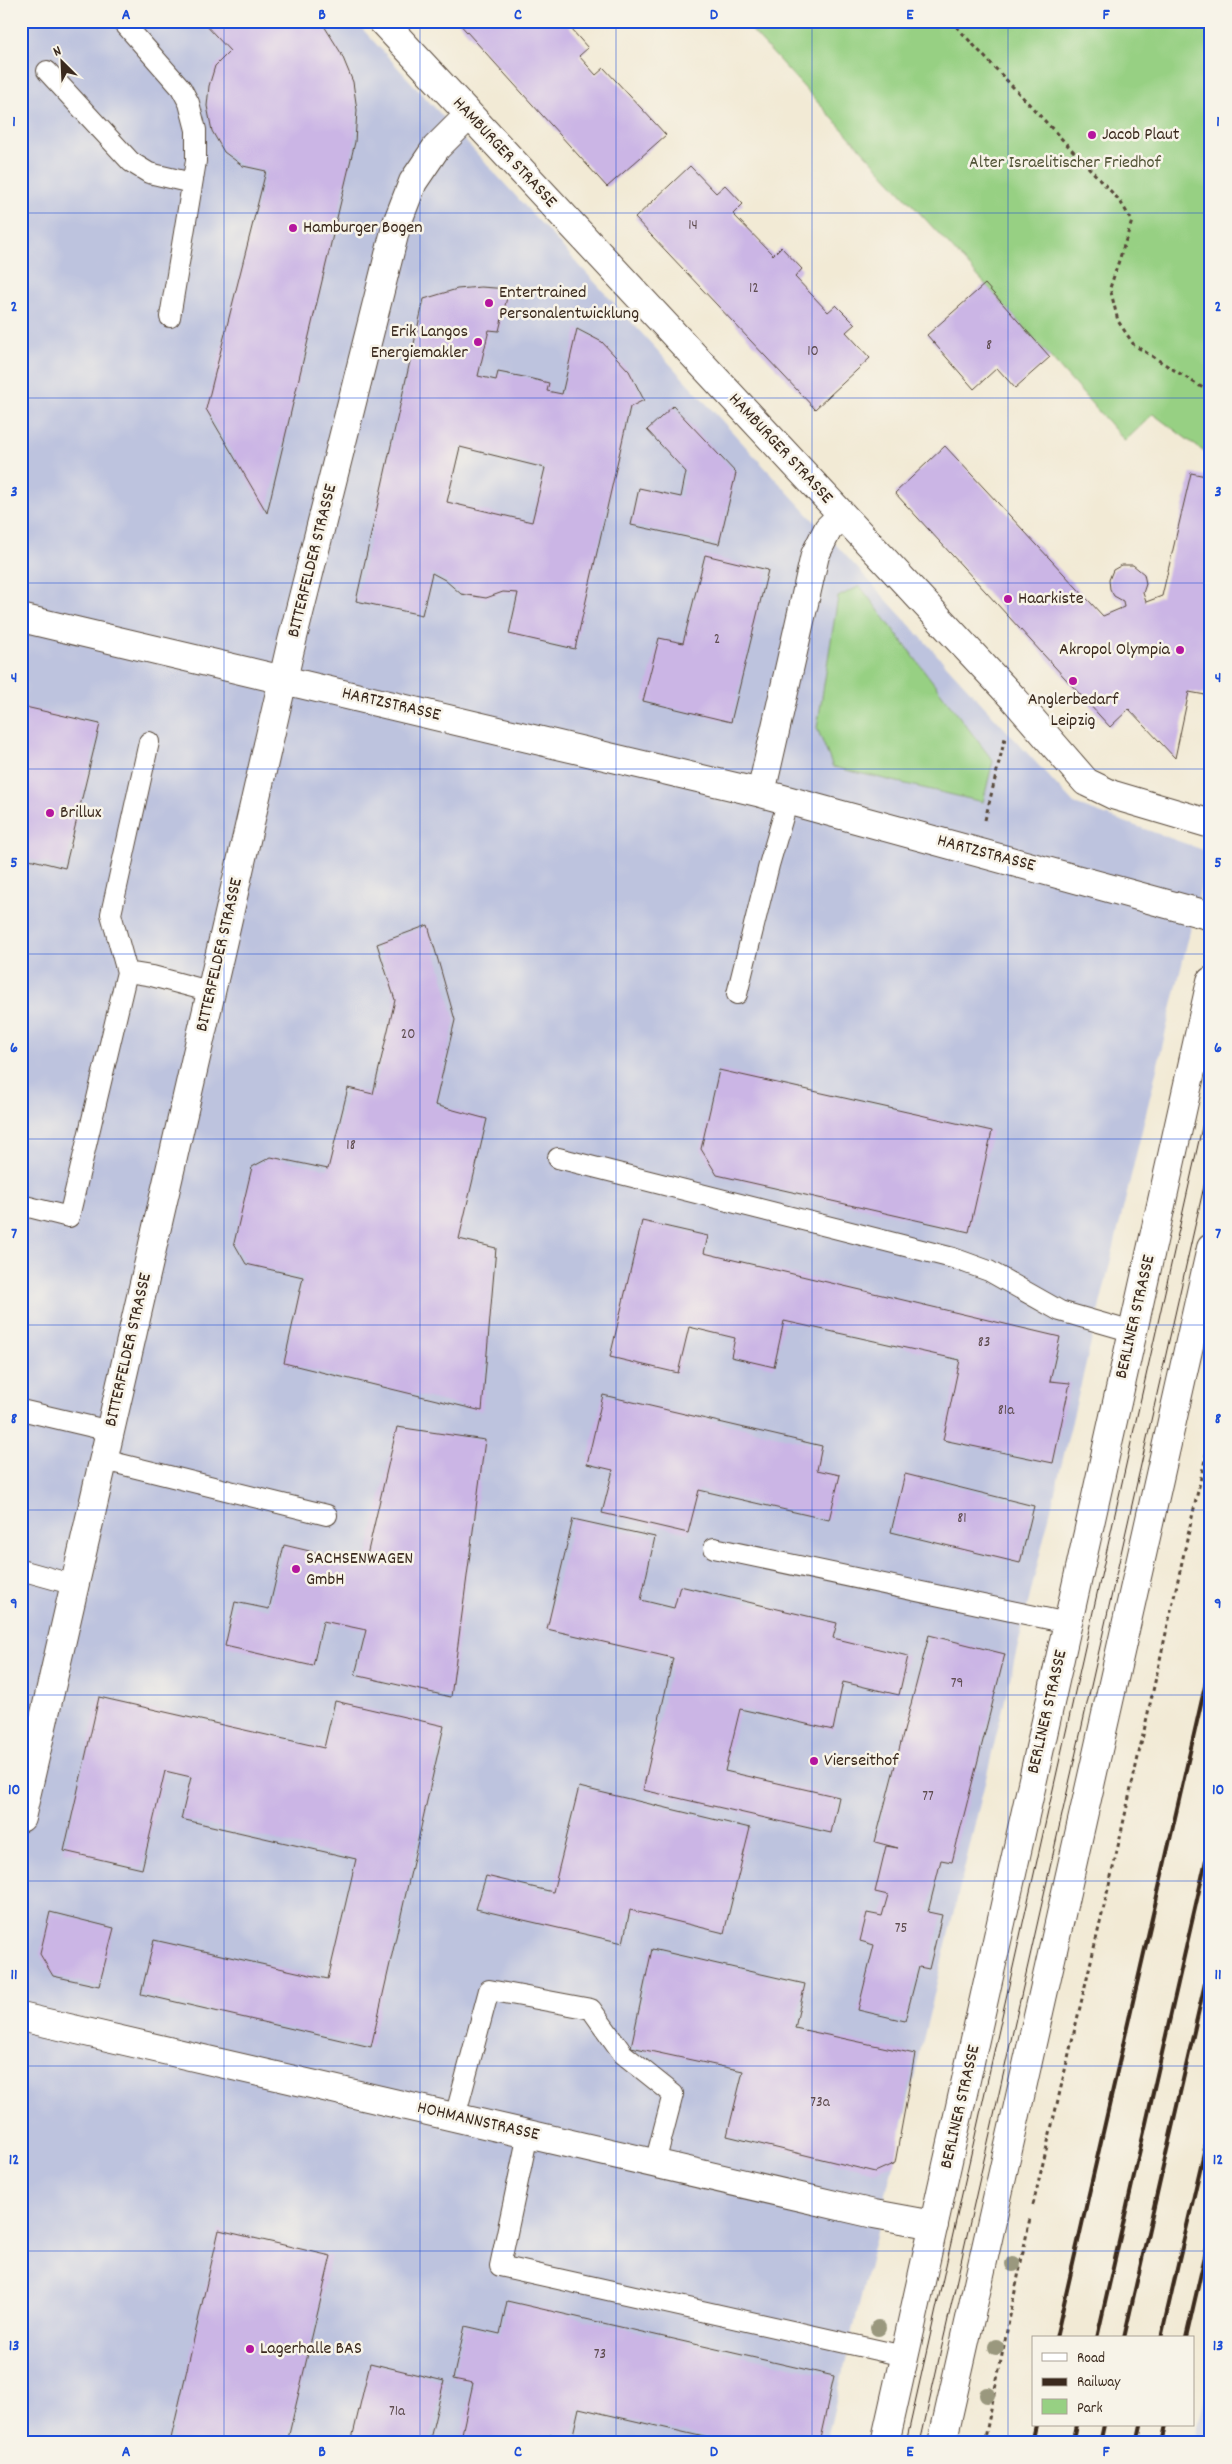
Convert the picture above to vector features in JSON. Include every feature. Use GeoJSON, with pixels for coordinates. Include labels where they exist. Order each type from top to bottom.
{"type":"FeatureCollection","features":[{"type":"Feature","properties":{"kind":"street","name":"HAMBURGER STRASSE"},"geometry":{"type":"LineString","coordinates":[[382,21],[1014,699],[1086,782],[1113,796],[1211,824]]}},
{"type":"Feature","properties":{"kind":"street","name":"BITTERFELDER STRASSE"},"geometry":{"type":"LineString","coordinates":[[21,1818],[26,1779],[75,1585],[284,680],[397,223],[413,182],[436,148],[469,115]]}},
{"type":"Feature","properties":{"kind":"street"},"geometry":{"type":"LineString","coordinates":[[761,793],[814,555],[828,529],[842,515]]}},
{"type":"Feature","properties":{"kind":"street","name":"HARTZSTRASSE"},"geometry":{"type":"LineString","coordinates":[[21,618],[761,793],[1211,916]]}},
{"type":"Feature","properties":{"kind":"street","name":"BERLINER STRASSE"},"geometry":{"type":"LineString","coordinates":[[885,2443],[1211,981]]}},
{"type":"Feature","properties":{"kind":"street"},"geometry":{"type":"LineString","coordinates":[[942,2443],[1211,1248]]}},
{"type":"Feature","properties":{"kind":"street","name":"HOHMANNSTRASSE"},"geometry":{"type":"LineString","coordinates":[[21,2017],[874,2214],[934,2225]]}},
{"type":"Feature","properties":{"kind":"lane"},"geometry":{"type":"LineString","coordinates":[[122,21],[181,88],[189,103],[196,130],[196,161],[170,317]]}},
{"type":"Feature","properties":{"kind":"lane"},"geometry":{"type":"LineString","coordinates":[[47,71],[131,162],[149,173],[192,183]]}},
{"type":"Feature","properties":{"kind":"lane"},"geometry":{"type":"LineString","coordinates":[[21,1205],[69,1216],[127,972],[111,914],[149,742]]}},
{"type":"Feature","properties":{"kind":"lane"},"geometry":{"type":"LineString","coordinates":[[737,994],[769,865],[788,800]]}},
{"type":"Feature","properties":{"kind":"lane"},"geometry":{"type":"LineString","coordinates":[[127,972],[152,976],[212,992]]}},
{"type":"Feature","properties":{"kind":"lane"},"geometry":{"type":"LineString","coordinates":[[558,1158],[953,1258],[989,1271],[1060,1311],[1133,1332]]}},
{"type":"Feature","properties":{"kind":"lane"},"geometry":{"type":"LineString","coordinates":[[21,1410],[110,1431]]}},
{"type":"Feature","properties":{"kind":"lane"},"geometry":{"type":"LineString","coordinates":[[104,1460],[327,1515]]}},
{"type":"Feature","properties":{"kind":"lane"},"geometry":{"type":"LineString","coordinates":[[714,1548],[1068,1623]]}},
{"type":"Feature","properties":{"kind":"lane"},"geometry":{"type":"LineString","coordinates":[[21,1570],[75,1585]]}},
{"type":"Feature","properties":{"kind":"lane"},"geometry":{"type":"LineString","coordinates":[[456,2117],[489,1990],[591,2009],[623,2054],[673,2094],[655,2163]]}},
{"type":"Feature","properties":{"kind":"lane"},"geometry":{"type":"LineString","coordinates":[[528,2134],[500,2266],[904,2356]]}},
{"type":"Feature","properties":{"kind":"path"},"geometry":{"type":"LineString","coordinates":[[951,21],[1120,201],[1132,221],[1110,288],[1118,322],[1134,345],[1211,393]]}},
{"type":"Feature","properties":{"kind":"path"},"geometry":{"type":"LineString","coordinates":[[977,852],[1014,699]]}},
{"type":"Feature","properties":{"kind":"path"},"geometry":{"type":"LineString","coordinates":[[984,2443],[1030,2215],[1116,1854],[1211,1433]]}},
{"type":"Feature","properties":{"kind":"shaded area"},"geometry":{"type":"Polygon","coordinates":[[[21,21],[355,21],[1074,804],[1209,852],[826,2443],[21,2443],[21,21]]]}},
{"type":"Feature","properties":{"kind":"shaded area"},"geometry":{"type":"Polygon","coordinates":[[[1211,2372],[1211,2443],[1194,2443],[1211,2372]]]}},
{"type":"Feature","properties":{"kind":"green space","name":"Alter Israelitischer Friedhof"},"geometry":{"type":"Polygon","coordinates":[[[743,21],[1211,21],[1211,457],[1153,414],[1125,441],[985,284],[743,21]]]}},
{"type":"Feature","properties":{"kind":"green space"},"geometry":{"type":"Polygon","coordinates":[[[860,586],[993,761],[983,802],[833,767],[817,728],[838,597],[860,586]]]}},
{"type":"Feature","properties":{"kind":"building","name":"Hamburger Bogen"},"geometry":{"type":"Polygon","coordinates":[[[202,21],[321,21],[341,53],[353,82],[357,110],[355,142],[267,513],[206,409],[266,171],[243,166],[224,152],[212,131],[207,106],[209,86],[215,66],[230,51],[202,21]]]}},
{"type":"Feature","properties":{"kind":"building"},"geometry":{"type":"Polygon","coordinates":[[[457,21],[564,21],[588,48],[579,56],[596,75],[604,68],[666,135],[607,187],[457,21]]]}},
{"type":"Feature","properties":{"kind":"building"},"geometry":{"type":"Polygon","coordinates":[[[690,166],[716,193],[725,185],[743,204],[733,214],[773,255],[781,247],[802,269],[795,277],[828,312],[836,305],[855,324],[846,332],[870,358],[815,409],[635,218],[690,166]]]}},
{"type":"Feature","properties":{"kind":"building"},"geometry":{"type":"Polygon","coordinates":[[[985,284],[1050,357],[1015,388],[997,368],[974,389],[927,335],[985,284]]]}},
{"type":"Feature","properties":{"kind":"building"},"geometry":{"type":"Polygon","coordinates":[[[481,287],[509,289],[499,331],[489,330],[478,376],[496,380],[498,372],[524,377],[549,383],[547,391],[562,394],[577,329],[602,342],[629,371],[644,400],[630,407],[575,649],[509,634],[518,593],[503,592],[486,598],[461,594],[445,580],[432,573],[422,615],[356,601],[424,299],[457,289],[481,287]],[[460,447],[447,502],[532,522],[545,468],[460,447]]]}},
{"type":"Feature","properties":{"kind":"building"},"geometry":{"type":"Polygon","coordinates":[[[673,406],[736,473],[719,544],[631,525],[639,488],[681,497],[686,472],[647,430],[673,406]]]}},
{"type":"Feature","properties":{"kind":"building"},"geometry":{"type":"Polygon","coordinates":[[[945,446],[1103,616],[1124,607],[1123,601],[1114,596],[1110,589],[1109,580],[1113,570],[1122,565],[1133,565],[1144,574],[1146,584],[1143,593],[1146,602],[1162,596],[1191,473],[1211,477],[1211,696],[1189,692],[1175,758],[1129,709],[1110,727],[895,493],[945,446]]]}},
{"type":"Feature","properties":{"kind":"building"},"geometry":{"type":"Polygon","coordinates":[[[705,555],[768,570],[731,722],[643,701],[659,638],[683,643],[705,555]]]}},
{"type":"Feature","properties":{"kind":"building","name":"Brillux"},"geometry":{"type":"Polygon","coordinates":[[[21,706],[100,724],[65,868],[21,857],[21,706]]]}},
{"type":"Feature","properties":{"kind":"building"},"geometry":{"type":"Polygon","coordinates":[[[428,925],[455,1020],[435,1105],[487,1119],[459,1239],[496,1248],[482,1411],[284,1363],[303,1277],[246,1264],[234,1243],[252,1167],[271,1157],[328,1169],[348,1088],[373,1094],[395,1000],[377,944],[428,925]]]}},
{"type":"Feature","properties":{"kind":"building"},"geometry":{"type":"Polygon","coordinates":[[[719,1070],[992,1131],[969,1232],[717,1175],[701,1149],[719,1070]]]}},
{"type":"Feature","properties":{"kind":"building"},"geometry":{"type":"Polygon","coordinates":[[[642,1221],[708,1236],[704,1253],[1060,1337],[1050,1381],[1070,1383],[1053,1463],[943,1440],[960,1360],[784,1321],[774,1367],[731,1357],[735,1338],[689,1327],[678,1373],[610,1357],[642,1221]]]}},
{"type":"Feature","properties":{"kind":"building"},"geometry":{"type":"Polygon","coordinates":[[[603,1395],[822,1446],[817,1470],[840,1475],[829,1520],[699,1490],[688,1533],[602,1513],[613,1470],[587,1464],[603,1395]]]}},
{"type":"Feature","properties":{"kind":"building"},"geometry":{"type":"Polygon","coordinates":[[[397,1427],[485,1440],[451,1697],[355,1675],[366,1630],[323,1621],[313,1666],[225,1646],[235,1602],[269,1609],[284,1545],[365,1564],[397,1427]]]}},
{"type":"Feature","properties":{"kind":"building"},"geometry":{"type":"Polygon","coordinates":[[[905,1474],[1034,1506],[1020,1563],[891,1532],[905,1474]]]}},
{"type":"Feature","properties":{"kind":"building"},"geometry":{"type":"Polygon","coordinates":[[[573,1519],[655,1537],[641,1600],[674,1608],[680,1586],[837,1623],[833,1638],[908,1656],[899,1695],[843,1682],[833,1730],[740,1709],[725,1771],[839,1797],[831,1833],[643,1790],[673,1658],[547,1629],[573,1519]]]}},
{"type":"Feature","properties":{"kind":"building"},"geometry":{"type":"Polygon","coordinates":[[[929,1635],[1005,1654],[952,1862],[941,1860],[928,1912],[942,1915],[929,1969],[919,1967],[905,2021],[858,2010],[874,1945],[860,1941],[867,1913],[882,1916],[888,1895],[875,1892],[886,1846],[898,1848],[875,1842],[929,1635]]]}},
{"type":"Feature","properties":{"kind":"building"},"geometry":{"type":"Polygon","coordinates":[[[99,1697],[324,1748],[335,1701],[444,1726],[371,2047],[141,1994],[154,1940],[328,1979],[356,1859],[181,1819],[191,1777],[165,1771],[142,1869],[64,1851],[99,1697]]]}},
{"type":"Feature","properties":{"kind":"building"},"geometry":{"type":"Polygon","coordinates":[[[579,1787],[750,1828],[724,1933],[630,1910],[623,1943],[476,1909],[486,1876],[553,1892],[579,1787]]]}},
{"type":"Feature","properties":{"kind":"building"},"geometry":{"type":"Polygon","coordinates":[[[50,1912],[114,1928],[99,1986],[53,1976],[40,1954],[50,1912]]]}},
{"type":"Feature","properties":{"kind":"building"},"geometry":{"type":"Polygon","coordinates":[[[652,1949],[805,1984],[795,2028],[915,2054],[895,2163],[875,2172],[727,2136],[743,2071],[631,2047],[652,1949]]]}},
{"type":"Feature","properties":{"kind":"building","name":"Lagerhalle BAS"},"geometry":{"type":"Polygon","coordinates":[[[219,2230],[331,2256],[287,2443],[170,2443],[219,2230]]]}},
{"type":"Feature","properties":{"kind":"building"},"geometry":{"type":"Polygon","coordinates":[[[507,2301],[834,2376],[819,2443],[730,2443],[579,2408],[572,2439],[550,2434],[547,2443],[460,2443],[473,2383],[453,2379],[465,2326],[500,2334],[507,2301]]]}},
{"type":"Feature","properties":{"kind":"building"},"geometry":{"type":"Polygon","coordinates":[[[370,2363],[444,2381],[429,2443],[351,2443],[370,2363]]]}},
{"type":"Feature","properties":{"kind":"tram line"},"geometry":{"type":"LineString","coordinates":[[906,2443],[1211,1087]]}},
{"type":"Feature","properties":{"kind":"tram line"},"geometry":{"type":"LineString","coordinates":[[920,2443],[1211,1155]]}},
{"type":"Feature","properties":{"kind":"railway"},"geometry":{"type":"LineString","coordinates":[[1056,2336],[1211,1660]]}},
{"type":"Feature","properties":{"kind":"railway"},"geometry":{"type":"LineString","coordinates":[[1097,2336],[1211,1838]]}},
{"type":"Feature","properties":{"kind":"railway"},"geometry":{"type":"LineString","coordinates":[[1124,2336],[1211,1957]]}},
{"type":"Feature","properties":{"kind":"railway"},"geometry":{"type":"LineString","coordinates":[[1161,2336],[1211,2122]]}},
{"type":"Feature","properties":{"kind":"railway"},"geometry":{"type":"LineString","coordinates":[[1186,2336],[1211,2230]]}},
{"type":"Feature","properties":{"kind":"railway"},"geometry":{"type":"LineString","coordinates":[[1032,2443],[1036,2426]]}},
{"type":"Feature","properties":{"kind":"railway"},"geometry":{"type":"LineString","coordinates":[[1072,2443],[1076,2426]]}},
{"type":"Feature","properties":{"kind":"railway"},"geometry":{"type":"LineString","coordinates":[[1100,2443],[1104,2426]]}},
{"type":"Feature","properties":{"kind":"railway"},"geometry":{"type":"LineString","coordinates":[[1137,2443],[1141,2426]]}},
{"type":"Feature","properties":{"kind":"railway"},"geometry":{"type":"LineString","coordinates":[[1162,2443],[1166,2426]]}},
{"type":"Feature","properties":{"kind":"place","name":"Jacob Plaut"},"geometry":{"type":"Point","coordinates":[1092,135]}},
{"type":"Feature","properties":{"kind":"place","name":"Hamburger Bogen"},"geometry":{"type":"Point","coordinates":[293,228]}},
{"type":"Feature","properties":{"kind":"place","name":"Entertrained Personalentwicklung"},"geometry":{"type":"Point","coordinates":[489,303]}},
{"type":"Feature","properties":{"kind":"place","name":"Erik Langos Energiemakler"},"geometry":{"type":"Point","coordinates":[478,342]}},
{"type":"Feature","properties":{"kind":"place","name":"Haarkiste"},"geometry":{"type":"Point","coordinates":[1008,599]}},
{"type":"Feature","properties":{"kind":"place","name":"Akropol Olympia"},"geometry":{"type":"Point","coordinates":[1180,650]}},
{"type":"Feature","properties":{"kind":"place","name":"Anglerbedarf Leipzig"},"geometry":{"type":"Point","coordinates":[1073,681]}},
{"type":"Feature","properties":{"kind":"place","name":"Brillux"},"geometry":{"type":"Point","coordinates":[50,813]}},
{"type":"Feature","properties":{"kind":"place","name":"SACHSENWAGEN GmbH"},"geometry":{"type":"Point","coordinates":[296,1569]}},
{"type":"Feature","properties":{"kind":"place","name":"Vierseithof"},"geometry":{"type":"Point","coordinates":[814,1761]}},
{"type":"Feature","properties":{"kind":"place","name":"Lagerhalle BAS"},"geometry":{"type":"Point","coordinates":[250,2349]}}]}
